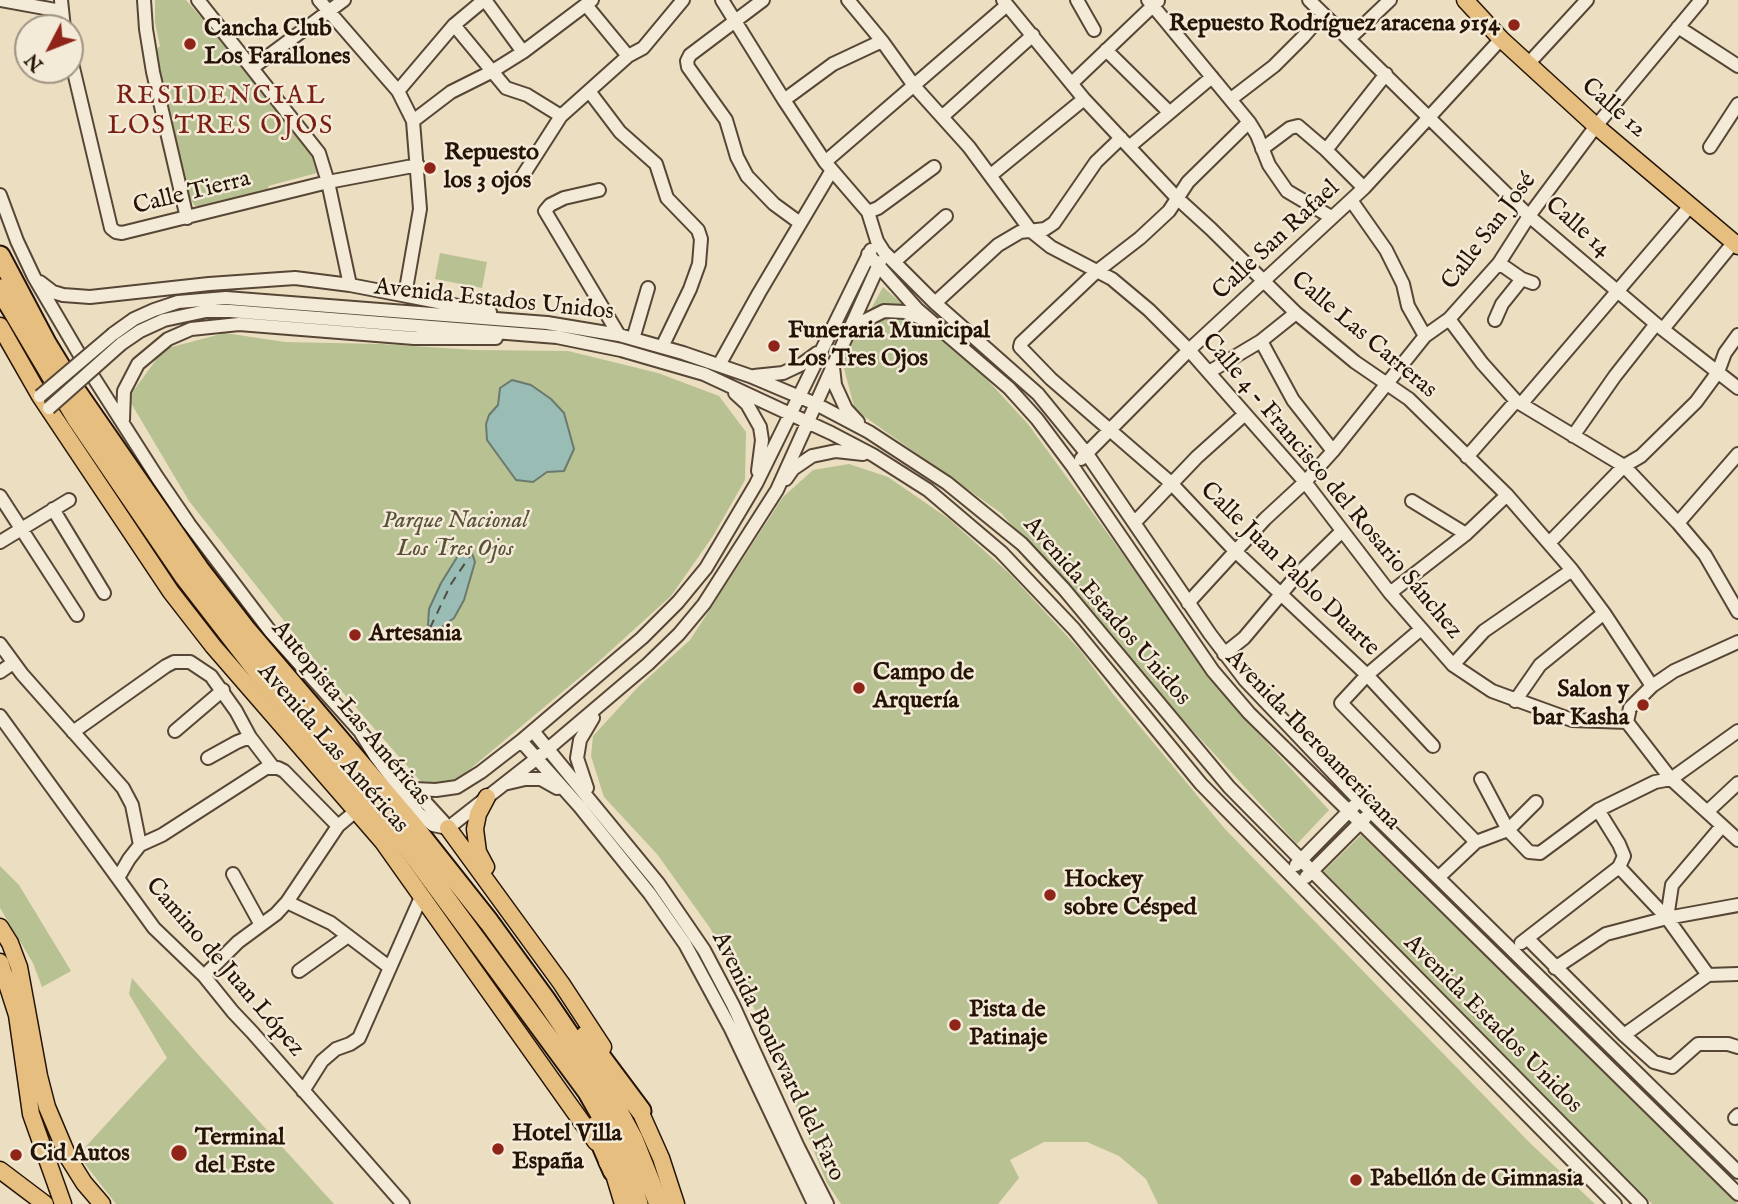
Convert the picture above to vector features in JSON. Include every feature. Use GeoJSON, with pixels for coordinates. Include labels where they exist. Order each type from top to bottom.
{"type":"FeatureCollection","features":[{"type":"Feature","properties":{"kind":"highway","name":"Autopista Las Américas"},"geometry":{"type":"LineString","coordinates":[[0,256],[71,384],[199,569],[247,631],[412,826],[496,932],[606,1089],[633,1139],[659,1204]]}},
{"type":"Feature","properties":{"kind":"highway","name":"Autopista Las Américas"},"geometry":{"type":"LineString","coordinates":[[0,289],[77,419],[184,576],[259,673],[407,846],[588,1092],[619,1147],[638,1204]]}},
{"type":"Feature","properties":{"kind":"highway"},"geometry":{"type":"LineString","coordinates":[[407,846],[459,931],[588,1116],[602,1142],[612,1171]]}},
{"type":"Feature","properties":{"kind":"highway"},"geometry":{"type":"LineString","coordinates":[[496,932],[509,943],[641,1111]]}},
{"type":"Feature","properties":{"kind":"main road","name":"Calle 12"},"geometry":{"type":"LineString","coordinates":[[1465,0],[1501,39],[1596,126],[1736,244]]}},
{"type":"Feature","properties":{"kind":"main road","name":"Avenida Las Américas"},"geometry":{"type":"LineString","coordinates":[[0,326],[44,402],[152,566],[213,646],[357,810],[422,895],[579,1116],[612,1171],[622,1204]]}},
{"type":"Feature","properties":{"kind":"main road"},"geometry":{"type":"LineString","coordinates":[[487,797],[478,814],[475,829],[478,852],[513,916]]}},
{"type":"Feature","properties":{"kind":"main road","name":"Avenida Las Américas"},"geometry":{"type":"LineString","coordinates":[[448,828],[513,916],[621,1074],[662,1158],[676,1204]]}},
{"type":"Feature","properties":{"kind":"main road"},"geometry":{"type":"LineString","coordinates":[[0,927],[10,943],[19,967],[32,1078],[31,1114],[63,1204]]}},
{"type":"Feature","properties":{"kind":"main road"},"geometry":{"type":"LineString","coordinates":[[0,962],[17,1015],[32,1078],[69,1159],[102,1204]]}},
{"type":"Feature","properties":{"kind":"main road"},"geometry":{"type":"LineString","coordinates":[[23,1188],[42,1183],[48,1164]]}},
{"type":"Feature","properties":{"kind":"main road"},"geometry":{"type":"LineString","coordinates":[[0,1170],[45,1204]]}},
{"type":"Feature","properties":{"kind":"street"},"geometry":{"type":"LineString","coordinates":[[1,0],[61,6]]}},
{"type":"Feature","properties":{"kind":"street"},"geometry":{"type":"LineString","coordinates":[[144,0],[153,72],[187,218]]}},
{"type":"Feature","properties":{"kind":"street"},"geometry":{"type":"LineString","coordinates":[[198,0],[319,153],[328,182],[350,285]]}},
{"type":"Feature","properties":{"kind":"street"},"geometry":{"type":"LineString","coordinates":[[319,0],[398,91],[413,121],[420,209],[405,295]]}},
{"type":"Feature","properties":{"kind":"street"},"geometry":{"type":"LineString","coordinates":[[252,68],[344,0]]}},
{"type":"Feature","properties":{"kind":"street"},"geometry":{"type":"LineString","coordinates":[[398,91],[454,26],[485,0],[523,52]]}},
{"type":"Feature","properties":{"kind":"street"},"geometry":{"type":"LineString","coordinates":[[520,180],[561,116],[628,56],[643,48],[683,0]]}},
{"type":"Feature","properties":{"kind":"street"},"geometry":{"type":"LineString","coordinates":[[722,0],[829,166],[868,212],[881,246],[877,266],[777,490]]}},
{"type":"Feature","properties":{"kind":"street"},"geometry":{"type":"LineString","coordinates":[[763,0],[690,55],[688,68],[726,120],[737,157],[747,176],[774,204],[800,223]]}},
{"type":"Feature","properties":{"kind":"street"},"geometry":{"type":"LineString","coordinates":[[1077,0],[1094,30]]}},
{"type":"Feature","properties":{"kind":"street","name":"Calle 14"},"geometry":{"type":"LineString","coordinates":[[1309,0],[1529,216],[1659,327],[1738,388]]}},
{"type":"Feature","properties":{"kind":"street"},"geometry":{"type":"LineString","coordinates":[[1350,38],[1390,0]]}},
{"type":"Feature","properties":{"kind":"street"},"geometry":{"type":"LineString","coordinates":[[1528,64],[1587,0]]}},
{"type":"Feature","properties":{"kind":"street","name":"Calle San José"},"geometry":{"type":"LineString","coordinates":[[1188,603],[1265,519],[1305,482],[1333,451],[1424,336],[1449,319],[1499,262],[1529,216],[1596,126],[1700,0]]}},
{"type":"Feature","properties":{"kind":"street"},"geometry":{"type":"LineString","coordinates":[[413,121],[452,92],[523,52],[589,2],[628,56]]}},
{"type":"Feature","properties":{"kind":"street","name":"Calle 4 - Francisco del Rosario Sánchez"},"geometry":{"type":"LineString","coordinates":[[853,2],[915,87],[943,116],[991,175],[1031,231],[1051,247],[1112,279],[1149,310],[1189,350],[1305,482],[1390,593],[1454,665],[1492,691],[1572,720],[1627,722]]}},
{"type":"Feature","properties":{"kind":"street"},"geometry":{"type":"LineString","coordinates":[[1072,83],[1153,2],[1249,122],[1269,165],[1287,191],[1331,217]]}},
{"type":"Feature","properties":{"kind":"street"},"geometry":{"type":"LineString","coordinates":[[719,365],[800,223],[829,166],[1005,3]]}},
{"type":"Feature","properties":{"kind":"street","name":"Calle Las Carreras"},"geometry":{"type":"LineString","coordinates":[[1005,3],[1084,99],[1177,198],[1265,280],[1296,313],[1345,354],[1409,399],[1507,495],[1572,570],[1652,685]]}},
{"type":"Feature","properties":{"kind":"street"},"geometry":{"type":"LineString","coordinates":[[1231,99],[1274,66],[1322,14]]}},
{"type":"Feature","properties":{"kind":"street"},"geometry":{"type":"LineString","coordinates":[[454,26],[506,88],[527,95],[561,116]]}},
{"type":"Feature","properties":{"kind":"street"},"geometry":{"type":"LineString","coordinates":[[1678,27],[1738,66]]}},
{"type":"Feature","properties":{"kind":"street"},"geometry":{"type":"LineString","coordinates":[[943,116],[1033,35]]}},
{"type":"Feature","properties":{"kind":"street","name":"Calle San Rafael"},"geometry":{"type":"LineString","coordinates":[[1073,467],[1189,350],[1364,188],[1501,39]]}},
{"type":"Feature","properties":{"kind":"street"},"geometry":{"type":"LineString","coordinates":[[784,100],[833,64],[882,41]]}},
{"type":"Feature","properties":{"kind":"street"},"geometry":{"type":"LineString","coordinates":[[1106,50],[1169,112]]}},
{"type":"Feature","properties":{"kind":"street"},"geometry":{"type":"LineString","coordinates":[[1326,150],[1385,74]]}},
{"type":"Feature","properties":{"kind":"street"},"geometry":{"type":"LineString","coordinates":[[936,303],[998,245],[1020,232],[1045,229],[1054,223],[1096,162],[1169,112],[1212,77]]}},
{"type":"Feature","properties":{"kind":"street","name":"Calle Tierra"},"geometry":{"type":"LineString","coordinates":[[77,84],[111,228],[122,233],[328,182],[418,165]]}},
{"type":"Feature","properties":{"kind":"street"},"geometry":{"type":"LineString","coordinates":[[589,91],[620,132],[656,164],[667,198],[698,230],[701,239],[699,264],[690,289],[662,347]]}},
{"type":"Feature","properties":{"kind":"street"},"geometry":{"type":"LineString","coordinates":[[991,175],[1084,99]]}},
{"type":"Feature","properties":{"kind":"street"},"geometry":{"type":"LineString","coordinates":[[1710,146],[1738,104]]}},
{"type":"Feature","properties":{"kind":"street"},"geometry":{"type":"LineString","coordinates":[[1096,272],[1140,238],[1169,211],[1188,182],[1249,122]]}},
{"type":"Feature","properties":{"kind":"street"},"geometry":{"type":"LineString","coordinates":[[1262,149],[1290,128],[1298,126],[1364,188]]}},
{"type":"Feature","properties":{"kind":"street"},"geometry":{"type":"LineString","coordinates":[[868,212],[878,208],[934,167]]}},
{"type":"Feature","properties":{"kind":"street"},"geometry":{"type":"LineString","coordinates":[[599,190],[564,198],[550,205],[545,211],[619,335]]}},
{"type":"Feature","properties":{"kind":"street","name":"Avenida Las Américas"},"geometry":{"type":"LineString","coordinates":[[0,195],[16,241],[34,277],[85,364],[188,524],[270,631],[361,733]]}},
{"type":"Feature","properties":{"kind":"street"},"geometry":{"type":"LineString","coordinates":[[1353,199],[1353,203],[1387,250],[1403,285],[1408,306],[1424,336]]}},
{"type":"Feature","properties":{"kind":"street"},"geometry":{"type":"LineString","coordinates":[[1467,457],[1519,402],[1690,205]]}},
{"type":"Feature","properties":{"kind":"street"},"geometry":{"type":"LineString","coordinates":[[894,262],[946,216]]}},
{"type":"Feature","properties":{"kind":"street"},"geometry":{"type":"LineString","coordinates":[[1573,436],[1615,376],[1736,244]]}},
{"type":"Feature","properties":{"kind":"street"},"geometry":{"type":"LineString","coordinates":[[413,789],[457,787],[481,772],[642,638],[678,602],[706,568],[756,484],[868,254],[881,246]]}},
{"type":"Feature","properties":{"kind":"street","name":"Avenida Iberoamericana"},"geometry":{"type":"LineString","coordinates":[[881,246],[936,303],[1038,394],[1087,454],[1224,654],[1262,700],[1371,812],[1738,1172]]}},
{"type":"Feature","properties":{"kind":"street","name":"Avenida Iberoamericana"},"geometry":{"type":"LineString","coordinates":[[868,254],[930,321],[1009,388],[1037,419],[1213,671],[1249,713],[1738,1194]]}},
{"type":"Feature","properties":{"kind":"street"},"geometry":{"type":"LineString","coordinates":[[1495,320],[1502,303],[1528,281],[1499,262]]}},
{"type":"Feature","properties":{"kind":"street","name":"Calle Juan Pablo Duarte"},"geometry":{"type":"LineString","coordinates":[[1096,272],[1021,343],[1020,347],[1051,379],[1171,483],[1236,551],[1367,675],[1433,746]]}},
{"type":"Feature","properties":{"kind":"street"},"geometry":{"type":"LineString","coordinates":[[34,277],[53,292],[74,297],[280,278],[314,279],[547,323]]}},
{"type":"Feature","properties":{"kind":"street"},"geometry":{"type":"LineString","coordinates":[[633,339],[648,288]]}},
{"type":"Feature","properties":{"kind":"street"},"geometry":{"type":"LineString","coordinates":[[352,307],[405,295]]}},
{"type":"Feature","properties":{"kind":"street","name":"Avenida Estados Unidos"},"geometry":{"type":"LineString","coordinates":[[44,402],[134,319],[177,302],[226,298],[557,337],[654,359],[704,374],[873,455],[928,490],[1001,552],[1074,629],[1201,784],[1615,1204]]}},
{"type":"Feature","properties":{"kind":"street","name":"Avenida Estados Unidos"},"geometry":{"type":"LineString","coordinates":[[329,312],[352,307],[547,323],[619,335],[719,365],[816,404],[869,432],[947,482],[1022,544],[1064,589],[1229,787],[1641,1204]]}},
{"type":"Feature","properties":{"kind":"street"},"geometry":{"type":"LineString","coordinates":[[849,328],[884,311],[905,312],[930,321]]}},
{"type":"Feature","properties":{"kind":"street"},"geometry":{"type":"LineString","coordinates":[[1209,372],[1261,341],[1296,313]]}},
{"type":"Feature","properties":{"kind":"street"},"geometry":{"type":"LineString","coordinates":[[1449,319],[1482,363],[1519,402],[1624,466],[1705,555],[1738,611]]}},
{"type":"Feature","properties":{"kind":"street"},"geometry":{"type":"LineString","coordinates":[[124,424],[124,391],[138,364],[168,339],[199,328],[239,324],[414,338],[557,337]]}},
{"type":"Feature","properties":{"kind":"street"},"geometry":{"type":"LineString","coordinates":[[1550,542],[1624,466],[1641,456],[1696,402],[1718,372],[1725,353],[1738,335]]}},
{"type":"Feature","properties":{"kind":"street"},"geometry":{"type":"LineString","coordinates":[[1261,341],[1293,400],[1333,451]]}},
{"type":"Feature","properties":{"kind":"street"},"geometry":{"type":"LineString","coordinates":[[750,376],[783,373],[820,351]]}},
{"type":"Feature","properties":{"kind":"street"},"geometry":{"type":"LineString","coordinates":[[833,365],[835,385],[846,409],[869,432]]}},
{"type":"Feature","properties":{"kind":"street"},"geometry":{"type":"LineString","coordinates":[[728,385],[747,404],[760,427],[762,440],[756,484]]}},
{"type":"Feature","properties":{"kind":"street"},"geometry":{"type":"LineString","coordinates":[[1135,522],[1171,483],[1245,414]]}},
{"type":"Feature","properties":{"kind":"street"},"geometry":{"type":"LineString","coordinates":[[361,733],[419,814],[433,825],[448,828],[604,702],[679,634],[704,604],[777,490],[793,470],[812,456],[836,450],[873,455]]}},
{"type":"Feature","properties":{"kind":"street"},"geometry":{"type":"LineString","coordinates":[[1678,523],[1738,454]]}},
{"type":"Feature","properties":{"kind":"street"},"geometry":{"type":"LineString","coordinates":[[1390,593],[1466,534],[1507,495]]}},
{"type":"Feature","properties":{"kind":"street"},"geometry":{"type":"LineString","coordinates":[[0,496],[77,615]]}},
{"type":"Feature","properties":{"kind":"street"},"geometry":{"type":"LineString","coordinates":[[0,542],[69,500]]}},
{"type":"Feature","properties":{"kind":"street"},"geometry":{"type":"LineString","coordinates":[[1412,500],[1466,534]]}},
{"type":"Feature","properties":{"kind":"street"},"geometry":{"type":"LineString","coordinates":[[53,509],[104,593]]}},
{"type":"Feature","properties":{"kind":"street"},"geometry":{"type":"LineString","coordinates":[[1224,654],[1244,638],[1280,594],[1342,532]]}},
{"type":"Feature","properties":{"kind":"street"},"geometry":{"type":"LineString","coordinates":[[1454,665],[1484,631],[1572,570]]}},
{"type":"Feature","properties":{"kind":"street"},"geometry":{"type":"LineString","coordinates":[[1515,701],[1540,665],[1604,613]]}},
{"type":"Feature","properties":{"kind":"street"},"geometry":{"type":"LineString","coordinates":[[1421,629],[1367,675],[1342,700],[1342,705],[1476,842]]}},
{"type":"Feature","properties":{"kind":"street"},"geometry":{"type":"LineString","coordinates":[[1738,642],[1684,666],[1652,685],[1630,708],[1627,722],[1671,779],[1738,840]]}},
{"type":"Feature","properties":{"kind":"street"},"geometry":{"type":"LineString","coordinates":[[0,644],[13,663],[129,797],[141,845]]}},
{"type":"Feature","properties":{"kind":"street"},"geometry":{"type":"LineString","coordinates":[[73,732],[166,666],[182,661],[196,664],[223,690],[250,737],[273,767],[284,771],[338,826]]}},
{"type":"Feature","properties":{"kind":"street"},"geometry":{"type":"LineString","coordinates":[[0,672],[13,663]]}},
{"type":"Feature","properties":{"kind":"street"},"geometry":{"type":"LineString","coordinates":[[176,731],[223,690]]}},
{"type":"Feature","properties":{"kind":"street"},"geometry":{"type":"LineString","coordinates":[[599,810],[583,780],[577,758],[583,731],[604,702]]}},
{"type":"Feature","properties":{"kind":"street","name":"Camino de Juan López"},"geometry":{"type":"LineString","coordinates":[[0,716],[70,816],[154,928],[204,976],[233,1013],[403,1204]]}},
{"type":"Feature","properties":{"kind":"street","name":"Avenida Boulevard del Faro"},"geometry":{"type":"LineString","coordinates":[[533,731],[673,903],[710,962],[827,1204]]}},
{"type":"Feature","properties":{"kind":"street"},"geometry":{"type":"LineString","coordinates":[[1481,779],[1508,830],[1529,852],[1540,853],[1598,810],[1656,782],[1671,779],[1738,731]]}},
{"type":"Feature","properties":{"kind":"street"},"geometry":{"type":"LineString","coordinates":[[361,733],[448,828]]}},
{"type":"Feature","properties":{"kind":"street"},"geometry":{"type":"LineString","coordinates":[[208,758],[250,737]]}},
{"type":"Feature","properties":{"kind":"street","name":"Avenida Boulevard del Faro"},"geometry":{"type":"LineString","coordinates":[[521,741],[580,807],[650,894],[702,973],[814,1204]]}},
{"type":"Feature","properties":{"kind":"street"},"geometry":{"type":"LineString","coordinates":[[118,878],[141,845],[162,835],[261,771],[273,767]]}},
{"type":"Feature","properties":{"kind":"street"},"geometry":{"type":"LineString","coordinates":[[501,785],[525,779],[541,779],[580,807]]}},
{"type":"Feature","properties":{"kind":"street"},"geometry":{"type":"LineString","coordinates":[[1707,812],[1738,783]]}},
{"type":"Feature","properties":{"kind":"street"},"geometry":{"type":"LineString","coordinates":[[1288,874],[1359,800]]}},
{"type":"Feature","properties":{"kind":"street"},"geometry":{"type":"LineString","coordinates":[[1439,877],[1476,842],[1508,830],[1536,802]]}},
{"type":"Feature","properties":{"kind":"street"},"geometry":{"type":"LineString","coordinates":[[204,976],[229,950],[287,902],[338,826],[357,810]]}},
{"type":"Feature","properties":{"kind":"street"},"geometry":{"type":"LineString","coordinates":[[1512,949],[1619,867],[1624,856],[1598,810]]}},
{"type":"Feature","properties":{"kind":"street"},"geometry":{"type":"LineString","coordinates":[[1299,885],[1371,812]]}},
{"type":"Feature","properties":{"kind":"street"},"geometry":{"type":"LineString","coordinates":[[1667,918],[1672,885],[1722,826]]}},
{"type":"Feature","properties":{"kind":"street"},"geometry":{"type":"LineString","coordinates":[[1619,867],[1667,918],[1708,975]]}},
{"type":"Feature","properties":{"kind":"street"},"geometry":{"type":"LineString","coordinates":[[233,874],[261,925]]}},
{"type":"Feature","properties":{"kind":"street"},"geometry":{"type":"LineString","coordinates":[[303,1091],[322,1061],[336,1049],[359,1038],[422,895]]}},
{"type":"Feature","properties":{"kind":"street"},"geometry":{"type":"LineString","coordinates":[[287,902],[331,923],[388,967]]}},
{"type":"Feature","properties":{"kind":"street"},"geometry":{"type":"LineString","coordinates":[[1555,968],[1606,934],[1667,918],[1738,905]]}},
{"type":"Feature","properties":{"kind":"street"},"geometry":{"type":"LineString","coordinates":[[299,971],[348,936]]}},
{"type":"Feature","properties":{"kind":"street"},"geometry":{"type":"LineString","coordinates":[[1528,939],[1654,1062],[1672,1067],[1698,1044],[1728,1044],[1738,1047]]}},
{"type":"Feature","properties":{"kind":"street"},"geometry":{"type":"LineString","coordinates":[[1624,1035],[1708,975],[1738,974]]}},
{"type":"Feature","properties":{"kind":"green space"},"geometry":{"type":"Polygon","coordinates":[[[155,0],[186,0],[200,16],[203,15],[298,131],[295,134],[310,151],[317,173],[209,206],[194,205],[178,154],[156,50],[160,46],[155,23],[155,0]]]}},
{"type":"Feature","properties":{"kind":"green space"},"geometry":{"type":"Polygon","coordinates":[[[440,253],[487,262],[482,288],[435,279],[440,253]]]}},
{"type":"Feature","properties":{"kind":"green space"},"geometry":{"type":"Polygon","coordinates":[[[883,287],[980,372],[1028,424],[1235,708],[1329,810],[1297,844],[1172,708],[1001,513],[855,410],[842,361],[883,287]]]}},
{"type":"Feature","properties":{"kind":"green space","name":"Parque Nacional Los Tres Ojos"},"geometry":{"type":"Polygon","coordinates":[[[225,333],[285,342],[568,351],[658,373],[719,396],[746,432],[745,480],[713,536],[671,596],[597,663],[451,785],[423,784],[323,670],[189,501],[128,398],[164,349],[225,333]]]}},
{"type":"Feature","properties":{"kind":"green space"},"geometry":{"type":"Polygon","coordinates":[[[849,464],[888,477],[949,519],[1010,574],[1080,650],[1225,829],[1531,1144],[1595,1204],[1158,1204],[1146,1179],[1119,1156],[1087,1142],[1044,1142],[1010,1160],[1019,1178],[998,1204],[841,1204],[827,1183],[760,1019],[710,928],[657,854],[604,797],[591,756],[593,736],[639,686],[690,640],[783,497],[813,470],[849,464]]]}},
{"type":"Feature","properties":{"kind":"green space"},"geometry":{"type":"Polygon","coordinates":[[[1361,835],[1738,1204],[1652,1204],[1323,872],[1361,835]]]}},
{"type":"Feature","properties":{"kind":"green space"},"geometry":{"type":"Polygon","coordinates":[[[0,866],[19,885],[71,971],[42,987],[33,963],[0,908],[0,866]]]}},
{"type":"Feature","properties":{"kind":"green space"},"geometry":{"type":"Polygon","coordinates":[[[132,978],[334,1204],[116,1204],[78,1155],[167,1058],[129,994],[132,978]]]}},
{"type":"Feature","properties":{"kind":"water"},"geometry":{"type":"Polygon","coordinates":[[[512,380],[531,385],[551,399],[564,413],[574,449],[564,471],[547,472],[533,482],[516,480],[487,440],[486,424],[489,415],[498,405],[500,388],[512,380]]]}},
{"type":"Feature","properties":{"kind":"water"},"geometry":{"type":"Polygon","coordinates":[[[466,551],[472,553],[475,562],[464,600],[454,618],[435,632],[428,625],[429,609],[459,554],[466,551]]]}},
{"type":"Feature","properties":{"kind":"ferry route"},"geometry":{"type":"LineString","coordinates":[[430,628],[451,584],[472,553]]}},
{"type":"Feature","properties":{"kind":"place","name":"Repuesto Rodríguez aracena 9154"},"geometry":{"type":"Point","coordinates":[1514,25]}},
{"type":"Feature","properties":{"kind":"place","name":"Cancha Club Los Farallones"},"geometry":{"type":"Point","coordinates":[190,44]}},
{"type":"Feature","properties":{"kind":"place","name":"Repuesto los 3 ojos"},"geometry":{"type":"Point","coordinates":[430,168]}},
{"type":"Feature","properties":{"kind":"place","name":"Funeraria Municipal Los Tres Ojos"},"geometry":{"type":"Point","coordinates":[774,346]}},
{"type":"Feature","properties":{"kind":"place","name":"Artesania"},"geometry":{"type":"Point","coordinates":[355,635]}},
{"type":"Feature","properties":{"kind":"place","name":"Campo de Arquería"},"geometry":{"type":"Point","coordinates":[859,688]}},
{"type":"Feature","properties":{"kind":"place","name":"Salon y bar Kasha"},"geometry":{"type":"Point","coordinates":[1643,705]}},
{"type":"Feature","properties":{"kind":"place","name":"Hockey sobre Césped"},"geometry":{"type":"Point","coordinates":[1050,895]}},
{"type":"Feature","properties":{"kind":"place","name":"Pista de Patinaje"},"geometry":{"type":"Point","coordinates":[955,1025]}},
{"type":"Feature","properties":{"kind":"place","name":"Hotel Villa España"},"geometry":{"type":"Point","coordinates":[498,1149]}},
{"type":"Feature","properties":{"kind":"place","name":"Terminal del Este"},"geometry":{"type":"Point","coordinates":[179,1153]}},
{"type":"Feature","properties":{"kind":"place","name":"Cid Autos"},"geometry":{"type":"Point","coordinates":[16,1155]}},
{"type":"Feature","properties":{"kind":"place","name":"Pabellón de Gimnasia"},"geometry":{"type":"Point","coordinates":[1356,1180]}},
{"type":"Feature","properties":{"kind":"district","name":"RESIDENCIAL LOS TRES OJOS"},"geometry":{"type":"Point","coordinates":[221,113]}}]}
